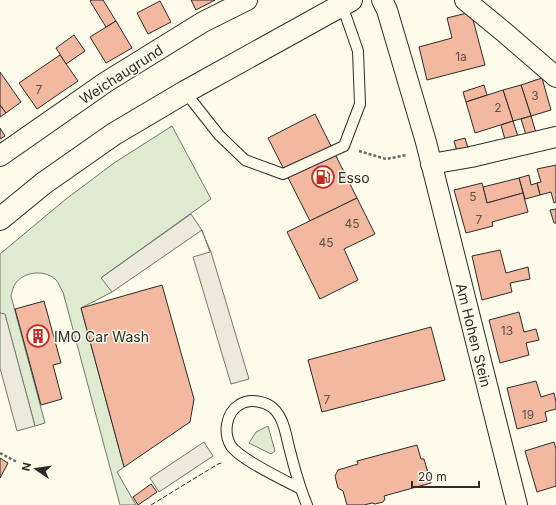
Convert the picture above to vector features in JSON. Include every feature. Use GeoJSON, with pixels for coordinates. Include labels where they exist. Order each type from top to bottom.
{"type":"FeatureCollection","features":[{"type":"Feature","properties":{"kind":"main road"},"geometry":{"type":"LineString","coordinates":[[0,219],[44,183],[114,134],[185,92],[346,2]]}},
{"type":"Feature","properties":{"kind":"street","name":"Weichaugrund"},"geometry":{"type":"LineString","coordinates":[[0,156],[106,82],[204,22],[247,0]]}},
{"type":"Feature","properties":{"kind":"street","name":"Am Hohen Stein"},"geometry":{"type":"LineString","coordinates":[[382,0],[387,10],[431,164],[517,505]]}},
{"type":"Feature","properties":{"kind":"street"},"geometry":{"type":"LineString","coordinates":[[465,0],[556,77]]}},
{"type":"Feature","properties":{"kind":"street"},"geometry":{"type":"LineString","coordinates":[[431,164],[471,157],[556,138]]}},
{"type":"Feature","properties":{"kind":"lane"},"geometry":{"type":"LineString","coordinates":[[185,92],[218,136],[245,160],[283,174],[344,146],[360,104],[358,51],[346,2]]}},
{"type":"Feature","properties":{"kind":"lane"},"geometry":{"type":"LineString","coordinates":[[301,489],[240,455],[231,446],[227,437],[226,427],[228,418],[239,404],[250,401],[264,402],[275,409],[281,419],[307,505]]}},
{"type":"Feature","properties":{"kind":"path"},"geometry":{"type":"LineString","coordinates":[[344,146],[386,159],[394,157]]}},
{"type":"Feature","properties":{"kind":"path"},"geometry":{"type":"LineString","coordinates":[[0,453],[17,462]]}},
{"type":"Feature","properties":{"kind":"green space"},"geometry":{"type":"Polygon","coordinates":[[[172,126],[211,199],[102,277],[112,292],[81,308],[124,467],[117,472],[136,505],[120,505],[63,292],[55,279],[39,273],[28,275],[19,280],[14,285],[11,296],[45,423],[35,426],[5,315],[0,313],[0,254],[66,199],[114,163],[172,126]]]}},
{"type":"Feature","properties":{"kind":"green space"},"geometry":{"type":"Polygon","coordinates":[[[268,426],[275,451],[271,454],[249,443],[256,432],[268,426]]]}},
{"type":"Feature","properties":{"kind":"shaded area"},"geometry":{"type":"Polygon","coordinates":[[[191,214],[202,230],[112,292],[101,278],[191,214]]]}},
{"type":"Feature","properties":{"kind":"shaded area"},"geometry":{"type":"Polygon","coordinates":[[[205,238],[211,252],[249,379],[231,384],[193,257],[210,252],[205,238]]]}},
{"type":"Feature","properties":{"kind":"shaded area"},"geometry":{"type":"Polygon","coordinates":[[[0,313],[5,314],[35,426],[17,431],[0,368],[0,313]]]}},
{"type":"Feature","properties":{"kind":"shaded area"},"geometry":{"type":"Polygon","coordinates":[[[204,442],[213,456],[159,492],[150,478],[204,442]]]}},
{"type":"Feature","properties":{"kind":"building"},"geometry":{"type":"Polygon","coordinates":[[[103,0],[116,21],[106,27],[90,1],[103,0]]]}},
{"type":"Feature","properties":{"kind":"building"},"geometry":{"type":"Polygon","coordinates":[[[191,0],[215,0],[196,10],[191,0]]]}},
{"type":"Feature","properties":{"kind":"building"},"geometry":{"type":"Polygon","coordinates":[[[160,1],[171,22],[148,34],[137,13],[160,1]]]}},
{"type":"Feature","properties":{"kind":"building"},"geometry":{"type":"Polygon","coordinates":[[[471,12],[485,65],[427,80],[419,47],[452,38],[447,18],[471,12]]]}},
{"type":"Feature","properties":{"kind":"building"},"geometry":{"type":"Polygon","coordinates":[[[116,21],[132,48],[106,63],[90,37],[116,21]]]}},
{"type":"Feature","properties":{"kind":"building"},"geometry":{"type":"Polygon","coordinates":[[[74,35],[85,51],[66,64],[56,48],[74,35]]]}},
{"type":"Feature","properties":{"kind":"building"},"geometry":{"type":"Polygon","coordinates":[[[60,55],[78,81],[37,109],[19,83],[60,55]]]}},
{"type":"Feature","properties":{"kind":"building"},"geometry":{"type":"Polygon","coordinates":[[[0,72],[21,102],[6,113],[0,105],[0,72]]]}},
{"type":"Feature","properties":{"kind":"building"},"geometry":{"type":"Polygon","coordinates":[[[542,78],[551,110],[531,116],[521,85],[542,78]]]}},
{"type":"Feature","properties":{"kind":"building"},"geometry":{"type":"Polygon","coordinates":[[[484,85],[487,95],[466,102],[463,92],[484,85]]]}},
{"type":"Feature","properties":{"kind":"building"},"geometry":{"type":"Polygon","coordinates":[[[521,85],[531,116],[513,121],[503,90],[521,85]]]}},
{"type":"Feature","properties":{"kind":"building"},"geometry":{"type":"Polygon","coordinates":[[[503,90],[513,121],[475,133],[466,102],[503,90]]]}},
{"type":"Feature","properties":{"kind":"building"},"geometry":{"type":"Polygon","coordinates":[[[0,105],[6,113],[0,117],[0,105]]]}},
{"type":"Feature","properties":{"kind":"building"},"geometry":{"type":"Polygon","coordinates":[[[315,114],[357,198],[310,221],[268,138],[315,114]]]}},
{"type":"Feature","properties":{"kind":"building"},"geometry":{"type":"Polygon","coordinates":[[[531,116],[537,136],[527,138],[521,119],[531,116]]]}},
{"type":"Feature","properties":{"kind":"building"},"geometry":{"type":"Polygon","coordinates":[[[513,121],[520,143],[507,147],[501,125],[513,121]]]}},
{"type":"Feature","properties":{"kind":"building"},"geometry":{"type":"Polygon","coordinates":[[[0,128],[5,136],[0,139],[0,128]]]}},
{"type":"Feature","properties":{"kind":"building"},"geometry":{"type":"Polygon","coordinates":[[[465,138],[470,155],[459,158],[454,141],[465,138]]]}},
{"type":"Feature","properties":{"kind":"building"},"geometry":{"type":"Polygon","coordinates":[[[556,165],[556,202],[554,203],[551,192],[540,195],[537,183],[541,182],[537,169],[556,165]]]}},
{"type":"Feature","properties":{"kind":"building"},"geometry":{"type":"Polygon","coordinates":[[[529,175],[531,185],[537,183],[540,195],[525,199],[519,178],[529,175]]]}},
{"type":"Feature","properties":{"kind":"building"},"geometry":{"type":"Polygon","coordinates":[[[519,178],[523,193],[487,203],[483,187],[519,178]]]}},
{"type":"Feature","properties":{"kind":"building"},"geometry":{"type":"Polygon","coordinates":[[[482,183],[487,203],[523,193],[528,212],[492,222],[493,226],[466,233],[454,190],[482,183]]]}},
{"type":"Feature","properties":{"kind":"building"},"geometry":{"type":"Polygon","coordinates":[[[357,198],[375,234],[344,249],[358,280],[320,299],[287,232],[357,198]]]}},
{"type":"Feature","properties":{"kind":"building"},"geometry":{"type":"Polygon","coordinates":[[[556,209],[556,223],[554,223],[550,210],[556,209]]]}},
{"type":"Feature","properties":{"kind":"building"},"geometry":{"type":"Polygon","coordinates":[[[500,250],[506,273],[528,267],[530,279],[510,283],[512,292],[482,300],[472,256],[500,250]]]}},
{"type":"Feature","properties":{"kind":"building"},"geometry":{"type":"Polygon","coordinates":[[[162,285],[194,399],[190,422],[124,467],[81,308],[162,285]]]}},
{"type":"Feature","properties":{"kind":"building","name":"IMO Car Wash"},"geometry":{"type":"Polygon","coordinates":[[[44,301],[61,363],[53,365],[62,399],[41,405],[15,309],[44,301]]]}},
{"type":"Feature","properties":{"kind":"building"},"geometry":{"type":"Polygon","coordinates":[[[519,312],[524,332],[536,329],[539,340],[526,343],[529,355],[500,363],[489,320],[519,312]]]}},
{"type":"Feature","properties":{"kind":"building"},"geometry":{"type":"Polygon","coordinates":[[[431,327],[445,380],[322,412],[308,360],[431,327]]]}},
{"type":"Feature","properties":{"kind":"building"},"geometry":{"type":"Polygon","coordinates":[[[536,381],[541,397],[554,393],[556,409],[545,412],[547,421],[517,429],[507,388],[536,381]]]}},
{"type":"Feature","properties":{"kind":"building"},"geometry":{"type":"Polygon","coordinates":[[[554,442],[556,449],[556,486],[537,492],[525,451],[554,442]]]}},
{"type":"Feature","properties":{"kind":"building"},"geometry":{"type":"Polygon","coordinates":[[[417,445],[421,459],[424,459],[431,483],[384,496],[385,499],[383,502],[364,505],[347,505],[343,491],[338,488],[335,476],[338,470],[358,464],[357,461],[417,445]]]}},
{"type":"Feature","properties":{"kind":"building"},"geometry":{"type":"Polygon","coordinates":[[[0,458],[8,463],[0,478],[0,458]]]}},
{"type":"Feature","properties":{"kind":"building"},"geometry":{"type":"Polygon","coordinates":[[[151,484],[157,492],[138,505],[133,497],[151,484]]]}},
{"type":"Feature","properties":{"kind":"fence"},"geometry":{"type":"LineString","coordinates":[[151,505],[222,463]]}},
{"type":"Feature","properties":{"kind":"place","name":"Esso"},"geometry":{"type":"Point","coordinates":[323,177]}},
{"type":"Feature","properties":{"kind":"place","name":"IMO Car Wash"},"geometry":{"type":"Point","coordinates":[38,336]}}]}
